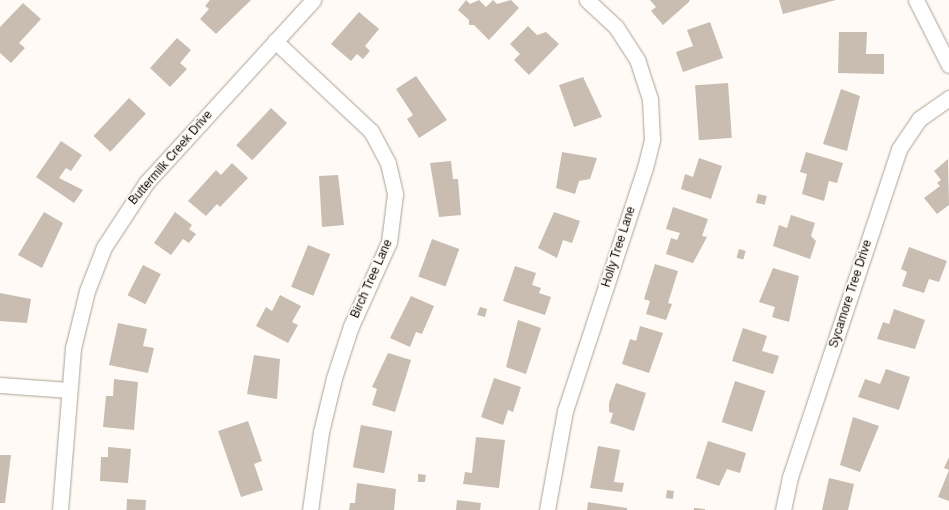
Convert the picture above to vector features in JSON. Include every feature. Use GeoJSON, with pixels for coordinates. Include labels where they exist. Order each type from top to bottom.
{"type":"FeatureCollection","features":[{"type":"Feature","properties":{"kind":"street","name":"Buttermilk Creek Drive"},"geometry":{"type":"LineString","coordinates":[[60,510],[69,390],[82,307],[97,263],[119,222],[146,183],[313,0]]}},
{"type":"Feature","properties":{"kind":"street","name":"Holly Tree Lane"},"geometry":{"type":"LineString","coordinates":[[547,510],[565,411],[645,168],[652,139],[650,99],[638,61],[616,28],[587,0]]}},
{"type":"Feature","properties":{"kind":"street"},"geometry":{"type":"LineString","coordinates":[[916,0],[949,65]]}},
{"type":"Feature","properties":{"kind":"street","name":"Birch Tree Lane"},"geometry":{"type":"LineString","coordinates":[[275,41],[371,131],[388,163],[395,194],[389,242],[356,314],[334,378],[321,432],[310,510]]}},
{"type":"Feature","properties":{"kind":"street","name":"Sycamore Tree Drive"},"geometry":{"type":"LineString","coordinates":[[783,510],[790,477],[899,149],[919,119],[949,98]]}},
{"type":"Feature","properties":{"kind":"street"},"geometry":{"type":"LineString","coordinates":[[0,385],[69,390]]}},
{"type":"Feature","properties":{"kind":"building"},"geometry":{"type":"Polygon","coordinates":[[[210,0],[251,0],[216,34],[200,19],[209,9],[205,6],[210,0]]]}},
{"type":"Feature","properties":{"kind":"building"},"geometry":{"type":"Polygon","coordinates":[[[466,0],[470,4],[479,0],[486,7],[493,0],[497,4],[511,0],[519,8],[489,40],[474,25],[469,25],[469,20],[458,10],[466,0]]]}},
{"type":"Feature","properties":{"kind":"building"},"geometry":{"type":"Polygon","coordinates":[[[650,0],[690,1],[663,25],[651,11],[656,7],[650,0]]]}},
{"type":"Feature","properties":{"kind":"building"},"geometry":{"type":"Polygon","coordinates":[[[779,0],[836,0],[783,14],[779,0]]]}},
{"type":"Feature","properties":{"kind":"building"},"geometry":{"type":"Polygon","coordinates":[[[23,3],[41,19],[19,43],[25,48],[11,63],[0,53],[0,27],[23,3]]]}},
{"type":"Feature","properties":{"kind":"building"},"geometry":{"type":"Polygon","coordinates":[[[359,12],[379,29],[365,46],[370,51],[363,59],[357,54],[351,61],[331,44],[359,12]]]}},
{"type":"Feature","properties":{"kind":"building"},"geometry":{"type":"Polygon","coordinates":[[[710,22],[723,58],[683,72],[676,52],[693,46],[687,30],[710,22]]]}},
{"type":"Feature","properties":{"kind":"building"},"geometry":{"type":"Polygon","coordinates":[[[528,26],[537,35],[546,32],[559,44],[529,75],[514,60],[520,54],[510,44],[528,26]]]}},
{"type":"Feature","properties":{"kind":"building"},"geometry":{"type":"Polygon","coordinates":[[[839,32],[867,32],[866,54],[884,54],[884,74],[838,73],[839,32]]]}},
{"type":"Feature","properties":{"kind":"building"},"geometry":{"type":"Polygon","coordinates":[[[177,38],[191,50],[180,63],[187,69],[170,87],[150,68],[177,38]]]}},
{"type":"Feature","properties":{"kind":"building"},"geometry":{"type":"Polygon","coordinates":[[[416,76],[447,120],[419,138],[407,119],[413,115],[396,89],[416,76]]]}},
{"type":"Feature","properties":{"kind":"building"},"geometry":{"type":"Polygon","coordinates":[[[583,77],[602,117],[574,127],[559,85],[583,77]]]}},
{"type":"Feature","properties":{"kind":"building"},"geometry":{"type":"Polygon","coordinates":[[[728,83],[732,138],[699,140],[695,85],[728,83]]]}},
{"type":"Feature","properties":{"kind":"building"},"geometry":{"type":"Polygon","coordinates":[[[841,89],[860,96],[847,151],[823,144],[841,89]]]}},
{"type":"Feature","properties":{"kind":"building"},"geometry":{"type":"Polygon","coordinates":[[[129,98],[146,114],[110,152],[94,136],[129,98]]]}},
{"type":"Feature","properties":{"kind":"building"},"geometry":{"type":"Polygon","coordinates":[[[271,108],[287,123],[252,160],[236,145],[271,108]]]}},
{"type":"Feature","properties":{"kind":"building"},"geometry":{"type":"Polygon","coordinates":[[[61,141],[82,155],[71,171],[66,168],[59,178],[83,190],[74,203],[36,177],[61,141]]]}},
{"type":"Feature","properties":{"kind":"building"},"geometry":{"type":"Polygon","coordinates":[[[562,152],[597,158],[590,179],[579,181],[575,194],[556,188],[562,152]]]}},
{"type":"Feature","properties":{"kind":"building"},"geometry":{"type":"Polygon","coordinates":[[[806,152],[843,163],[837,183],[829,181],[824,201],[802,194],[807,174],[800,172],[806,152]]]}},
{"type":"Feature","properties":{"kind":"building"},"geometry":{"type":"Polygon","coordinates":[[[699,158],[722,166],[711,199],[681,189],[685,174],[693,177],[699,158]]]}},
{"type":"Feature","properties":{"kind":"building"},"geometry":{"type":"Polygon","coordinates":[[[948,159],[949,205],[937,214],[924,198],[940,186],[937,183],[941,180],[934,171],[948,159]]]}},
{"type":"Feature","properties":{"kind":"building"},"geometry":{"type":"Polygon","coordinates":[[[451,161],[453,179],[458,179],[461,215],[439,217],[430,163],[451,161]]]}},
{"type":"Feature","properties":{"kind":"building"},"geometry":{"type":"Polygon","coordinates":[[[232,163],[248,178],[220,207],[217,204],[206,216],[188,201],[216,170],[221,175],[232,163]]]}},
{"type":"Feature","properties":{"kind":"building"},"geometry":{"type":"Polygon","coordinates":[[[338,175],[344,225],[322,227],[319,176],[338,175]]]}},
{"type":"Feature","properties":{"kind":"building"},"geometry":{"type":"Polygon","coordinates":[[[758,194],[767,196],[765,205],[756,203],[758,194]]]}},
{"type":"Feature","properties":{"kind":"building"},"geometry":{"type":"Polygon","coordinates":[[[673,207],[708,219],[702,236],[707,237],[693,263],[666,254],[671,238],[677,240],[680,233],[666,229],[673,207]]]}},
{"type":"Feature","properties":{"kind":"building"},"geometry":{"type":"Polygon","coordinates":[[[44,212],[63,223],[42,268],[18,255],[44,212]]]}},
{"type":"Feature","properties":{"kind":"building"},"geometry":{"type":"Polygon","coordinates":[[[175,212],[192,225],[189,229],[196,234],[189,243],[183,239],[171,255],[154,243],[175,212]]]}},
{"type":"Feature","properties":{"kind":"building"},"geometry":{"type":"Polygon","coordinates":[[[554,212],[580,221],[572,243],[563,240],[557,258],[538,248],[554,212]]]}},
{"type":"Feature","properties":{"kind":"building"},"geometry":{"type":"Polygon","coordinates":[[[791,215],[815,223],[811,236],[816,241],[810,259],[773,246],[779,225],[787,228],[791,215]]]}},
{"type":"Feature","properties":{"kind":"building"},"geometry":{"type":"Polygon","coordinates":[[[432,239],[459,249],[446,287],[418,277],[432,239]]]}},
{"type":"Feature","properties":{"kind":"building"},"geometry":{"type":"Polygon","coordinates":[[[308,245],[330,254],[313,296],[291,287],[308,245]]]}},
{"type":"Feature","properties":{"kind":"building"},"geometry":{"type":"Polygon","coordinates":[[[909,247],[947,261],[939,282],[929,279],[924,293],[902,286],[907,272],[901,269],[909,247]]]}},
{"type":"Feature","properties":{"kind":"building"},"geometry":{"type":"Polygon","coordinates":[[[739,249],[746,251],[743,260],[737,258],[739,249]]]}},
{"type":"Feature","properties":{"kind":"building"},"geometry":{"type":"Polygon","coordinates":[[[655,264],[678,271],[668,303],[672,304],[666,320],[646,314],[650,301],[644,299],[655,264]]]}},
{"type":"Feature","properties":{"kind":"building"},"geometry":{"type":"Polygon","coordinates":[[[143,265],[161,274],[145,304],[128,295],[143,265]]]}},
{"type":"Feature","properties":{"kind":"building"},"geometry":{"type":"Polygon","coordinates":[[[515,266],[536,273],[532,285],[541,288],[539,293],[551,297],[545,315],[503,301],[515,266]]]}},
{"type":"Feature","properties":{"kind":"building"},"geometry":{"type":"Polygon","coordinates":[[[773,268],[799,276],[789,322],[772,317],[775,307],[759,302],[773,268]]]}},
{"type":"Feature","properties":{"kind":"building"},"geometry":{"type":"Polygon","coordinates":[[[0,293],[31,299],[27,323],[0,321],[0,293]]]}},
{"type":"Feature","properties":{"kind":"building"},"geometry":{"type":"Polygon","coordinates":[[[280,295],[301,306],[292,322],[298,325],[288,343],[256,326],[266,307],[272,311],[280,295]]]}},
{"type":"Feature","properties":{"kind":"building"},"geometry":{"type":"Polygon","coordinates":[[[411,296],[434,306],[422,334],[416,332],[410,347],[390,338],[411,296]]]}},
{"type":"Feature","properties":{"kind":"building"},"geometry":{"type":"Polygon","coordinates":[[[480,307],[487,309],[485,317],[477,315],[480,307]]]}},
{"type":"Feature","properties":{"kind":"building"},"geometry":{"type":"Polygon","coordinates":[[[894,309],[925,320],[915,349],[877,339],[883,322],[889,324],[894,309]]]}},
{"type":"Feature","properties":{"kind":"building"},"geometry":{"type":"Polygon","coordinates":[[[518,320],[541,328],[526,374],[506,367],[518,320]]]}},
{"type":"Feature","properties":{"kind":"building"},"geometry":{"type":"Polygon","coordinates":[[[118,323],[147,329],[143,346],[154,348],[148,373],[109,365],[118,323]]]}},
{"type":"Feature","properties":{"kind":"building"},"geometry":{"type":"Polygon","coordinates":[[[640,326],[663,333],[649,373],[622,364],[630,339],[636,341],[640,326]]]}},
{"type":"Feature","properties":{"kind":"building"},"geometry":{"type":"Polygon","coordinates":[[[743,328],[767,336],[762,351],[779,356],[773,374],[732,361],[743,328]]]}},
{"type":"Feature","properties":{"kind":"building"},"geometry":{"type":"Polygon","coordinates":[[[388,353],[411,360],[395,412],[372,405],[377,389],[372,387],[388,353]]]}},
{"type":"Feature","properties":{"kind":"building"},"geometry":{"type":"Polygon","coordinates":[[[254,355],[280,359],[277,399],[247,394],[254,355]]]}},
{"type":"Feature","properties":{"kind":"building"},"geometry":{"type":"Polygon","coordinates":[[[886,369],[910,377],[899,410],[858,397],[865,379],[880,384],[886,369]]]}},
{"type":"Feature","properties":{"kind":"building"},"geometry":{"type":"Polygon","coordinates":[[[494,378],[521,387],[513,412],[508,410],[503,425],[481,417],[494,378]]]}},
{"type":"Feature","properties":{"kind":"building"},"geometry":{"type":"Polygon","coordinates":[[[114,379],[138,382],[134,430],[103,427],[106,396],[113,396],[114,379]]]}},
{"type":"Feature","properties":{"kind":"building"},"geometry":{"type":"Polygon","coordinates":[[[735,381],[765,391],[752,432],[722,422],[735,381]]]}},
{"type":"Feature","properties":{"kind":"building"},"geometry":{"type":"Polygon","coordinates":[[[616,383],[646,393],[634,431],[610,423],[613,413],[609,412],[609,403],[616,383]]]}},
{"type":"Feature","properties":{"kind":"building"},"geometry":{"type":"Polygon","coordinates":[[[853,417],[879,426],[860,472],[840,465],[853,417]]]}},
{"type":"Feature","properties":{"kind":"building"},"geometry":{"type":"Polygon","coordinates":[[[248,421],[262,461],[254,464],[263,490],[241,497],[218,431],[248,421]]]}},
{"type":"Feature","properties":{"kind":"building"},"geometry":{"type":"Polygon","coordinates":[[[361,425],[392,431],[384,473],[353,467],[361,425]]]}},
{"type":"Feature","properties":{"kind":"building"},"geometry":{"type":"Polygon","coordinates":[[[476,437],[505,440],[499,488],[463,484],[465,472],[472,473],[476,437]]]}},
{"type":"Feature","properties":{"kind":"building"},"geometry":{"type":"Polygon","coordinates":[[[708,441],[746,453],[740,473],[727,469],[719,486],[696,478],[708,441]]]}},
{"type":"Feature","properties":{"kind":"building"},"geometry":{"type":"Polygon","coordinates":[[[598,446],[620,450],[614,482],[624,483],[622,492],[590,488],[598,446]]]}},
{"type":"Feature","properties":{"kind":"building"},"geometry":{"type":"Polygon","coordinates":[[[108,447],[131,449],[128,483],[100,481],[101,457],[108,457],[108,447]]]}},
{"type":"Feature","properties":{"kind":"building"},"geometry":{"type":"Polygon","coordinates":[[[0,455],[11,455],[5,503],[0,503],[0,455]]]}},
{"type":"Feature","properties":{"kind":"building"},"geometry":{"type":"Polygon","coordinates":[[[949,457],[949,470],[944,468],[949,457]]]}},
{"type":"Feature","properties":{"kind":"building"},"geometry":{"type":"Polygon","coordinates":[[[949,470],[949,501],[938,497],[949,470]]]}},
{"type":"Feature","properties":{"kind":"building"},"geometry":{"type":"Polygon","coordinates":[[[418,474],[426,475],[425,482],[418,482],[418,474]]]}},
{"type":"Feature","properties":{"kind":"building"},"geometry":{"type":"Polygon","coordinates":[[[829,478],[854,484],[848,510],[822,510],[829,478]]]}},
{"type":"Feature","properties":{"kind":"building"},"geometry":{"type":"Polygon","coordinates":[[[357,483],[396,489],[394,510],[349,510],[350,503],[355,503],[357,483]]]}},
{"type":"Feature","properties":{"kind":"building"},"geometry":{"type":"Polygon","coordinates":[[[667,490],[674,491],[673,499],[666,498],[667,490]]]}},
{"type":"Feature","properties":{"kind":"building"},"geometry":{"type":"Polygon","coordinates":[[[127,499],[146,500],[145,510],[126,510],[127,499]]]}},
{"type":"Feature","properties":{"kind":"building"},"geometry":{"type":"Polygon","coordinates":[[[457,500],[481,503],[480,510],[456,510],[457,500]]]}},
{"type":"Feature","properties":{"kind":"building"},"geometry":{"type":"Polygon","coordinates":[[[588,502],[627,508],[627,510],[587,510],[588,502]]]}},
{"type":"Feature","properties":{"kind":"building"},"geometry":{"type":"Polygon","coordinates":[[[694,508],[705,509],[705,510],[694,510],[694,508]]]}}]}
